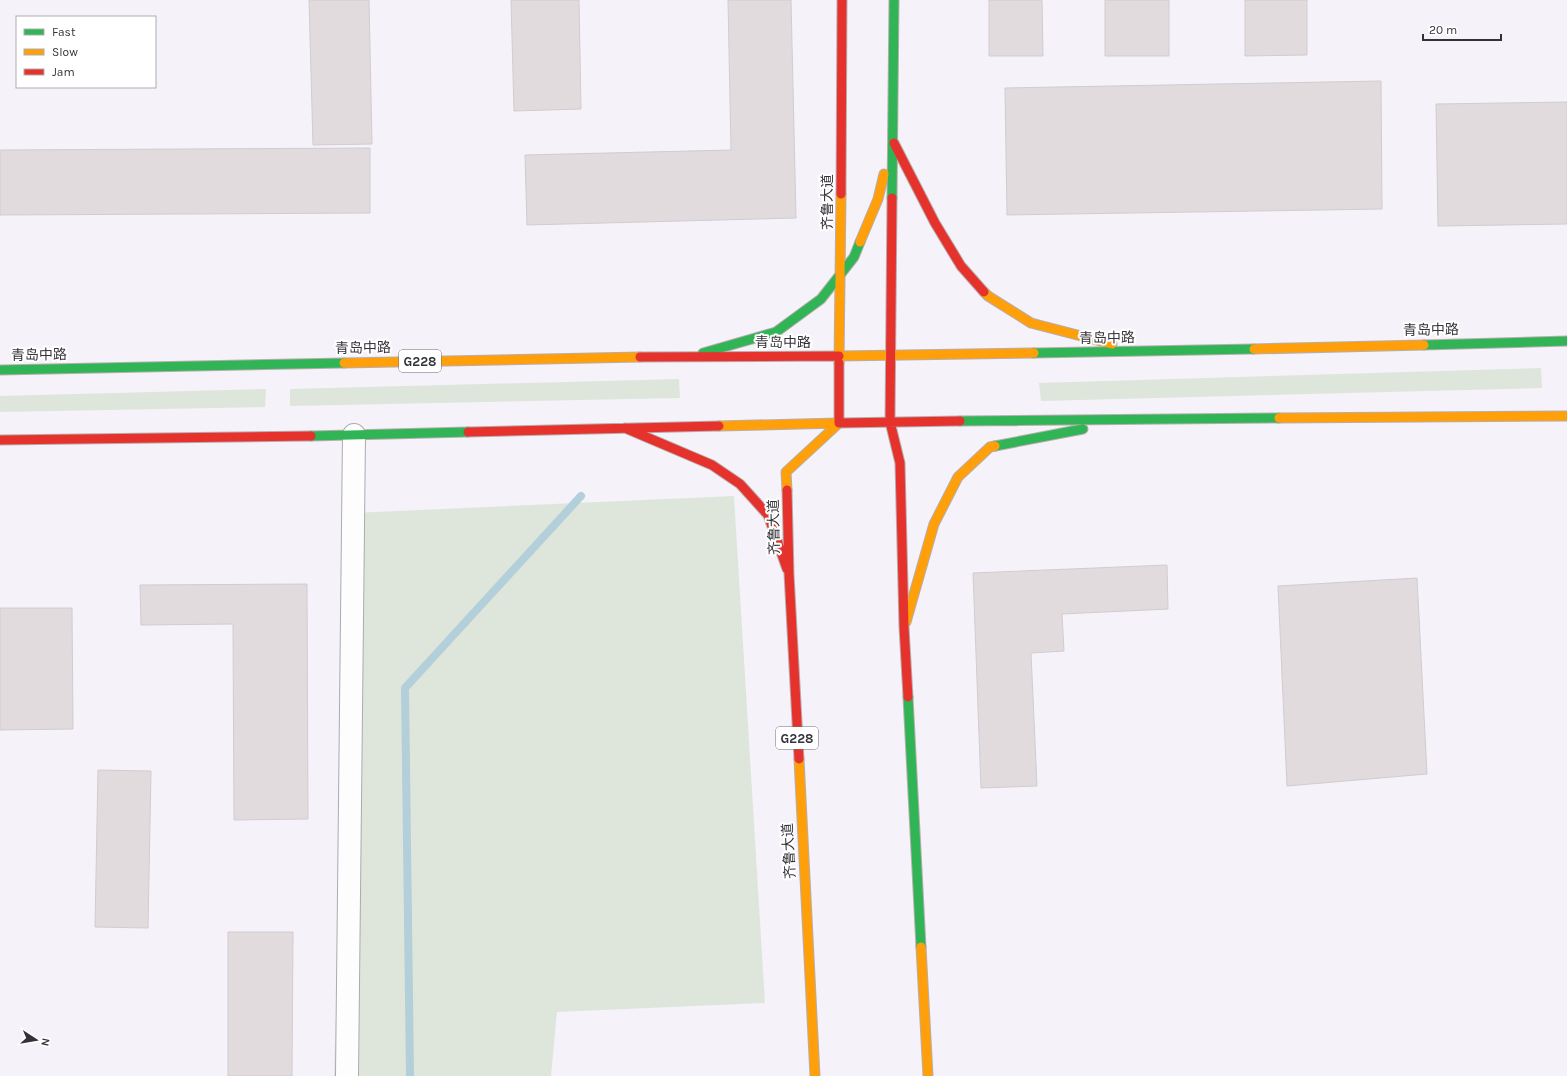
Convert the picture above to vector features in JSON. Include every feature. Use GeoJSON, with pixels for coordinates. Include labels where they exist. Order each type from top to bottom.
{"type":"FeatureCollection","features":[{"type":"Feature","properties":{"kind":"main road","name":"齐鲁大道"},"geometry":{"type":"LineString","coordinates":[[815,1076],[789,574],[786,472],[839,423],[842,0]]}},
{"type":"Feature","properties":{"kind":"main road"},"geometry":{"type":"LineString","coordinates":[[894,0],[890,422],[900,463],[904,627],[928,1076]]}},
{"type":"Feature","properties":{"kind":"main road"},"geometry":{"type":"LineString","coordinates":[[694,356],[776,332],[822,299],[854,257],[878,199],[893,140]]}},
{"type":"Feature","properties":{"kind":"main road"},"geometry":{"type":"LineString","coordinates":[[893,140],[935,224],[962,266],[988,296],[1031,323],[1139,352]]}},
{"type":"Feature","properties":{"kind":"main road","name":"青岛中路"},"geometry":{"type":"LineString","coordinates":[[0,370],[694,356],[839,356],[1139,352],[1567,341]]}},
{"type":"Feature","properties":{"kind":"main road"},"geometry":{"type":"LineString","coordinates":[[0,440],[354,435],[890,422],[1567,416]]}},
{"type":"Feature","properties":{"kind":"main road"},"geometry":{"type":"LineString","coordinates":[[904,627],[934,524],[958,477],[990,447],[1139,419]]}},
{"type":"Feature","properties":{"kind":"main road"},"geometry":{"type":"LineString","coordinates":[[626,428],[712,465],[740,484],[768,515],[789,574]]}},
{"type":"Feature","properties":{"kind":"street"},"geometry":{"type":"LineString","coordinates":[[347,1076],[354,435]]}},
{"type":"Feature","properties":{"kind":"shaded area"},"geometry":{"type":"Polygon","coordinates":[[[1541,368],[1542,388],[1041,401],[1039,383],[1541,368]]]}},
{"type":"Feature","properties":{"kind":"shaded area"},"geometry":{"type":"Polygon","coordinates":[[[679,379],[680,398],[290,406],[290,389],[679,379]]]}},
{"type":"Feature","properties":{"kind":"shaded area"},"geometry":{"type":"Polygon","coordinates":[[[266,389],[265,407],[0,412],[0,396],[266,389]]]}},
{"type":"Feature","properties":{"kind":"shaded area"},"geometry":{"type":"Polygon","coordinates":[[[734,496],[765,1003],[557,1012],[551,1076],[334,1076],[352,513],[734,496]]]}},
{"type":"Feature","properties":{"kind":"building"},"geometry":{"type":"Polygon","coordinates":[[[309,0],[369,0],[372,144],[313,145],[309,0]]]}},
{"type":"Feature","properties":{"kind":"building"},"geometry":{"type":"Polygon","coordinates":[[[511,0],[579,0],[581,109],[514,111],[511,0]]]}},
{"type":"Feature","properties":{"kind":"building"},"geometry":{"type":"Polygon","coordinates":[[[728,0],[791,0],[796,218],[527,225],[525,155],[731,150],[728,0]]]}},
{"type":"Feature","properties":{"kind":"building"},"geometry":{"type":"Polygon","coordinates":[[[989,0],[1042,0],[1043,56],[989,56],[989,0]]]}},
{"type":"Feature","properties":{"kind":"building"},"geometry":{"type":"Polygon","coordinates":[[[1105,0],[1169,0],[1169,56],[1105,56],[1105,0]]]}},
{"type":"Feature","properties":{"kind":"building"},"geometry":{"type":"Polygon","coordinates":[[[1245,0],[1307,0],[1307,55],[1245,56],[1245,0]]]}},
{"type":"Feature","properties":{"kind":"building"},"geometry":{"type":"Polygon","coordinates":[[[1381,81],[1382,209],[1007,215],[1005,88],[1381,81]]]}},
{"type":"Feature","properties":{"kind":"building"},"geometry":{"type":"Polygon","coordinates":[[[1567,102],[1567,224],[1438,226],[1436,104],[1567,102]]]}},
{"type":"Feature","properties":{"kind":"building"},"geometry":{"type":"Polygon","coordinates":[[[370,148],[370,213],[0,215],[0,150],[370,148]]]}},
{"type":"Feature","properties":{"kind":"building"},"geometry":{"type":"Polygon","coordinates":[[[1167,565],[1168,609],[1062,614],[1064,651],[1031,653],[1037,786],[981,788],[973,573],[1167,565]]]}},
{"type":"Feature","properties":{"kind":"building"},"geometry":{"type":"Polygon","coordinates":[[[1417,578],[1427,774],[1287,786],[1278,586],[1417,578]]]}},
{"type":"Feature","properties":{"kind":"building"},"geometry":{"type":"Polygon","coordinates":[[[307,584],[308,819],[234,820],[233,624],[141,625],[140,585],[307,584]]]}},
{"type":"Feature","properties":{"kind":"building"},"geometry":{"type":"Polygon","coordinates":[[[0,608],[72,608],[73,729],[0,730],[0,608]]]}},
{"type":"Feature","properties":{"kind":"building"},"geometry":{"type":"Polygon","coordinates":[[[98,770],[151,771],[148,928],[95,927],[98,770]]]}},
{"type":"Feature","properties":{"kind":"building"},"geometry":{"type":"Polygon","coordinates":[[[228,932],[293,932],[292,1076],[228,1076],[228,932]]]}},
{"type":"Feature","properties":{"kind":"waterway"},"geometry":{"type":"LineString","coordinates":[[410,1076],[405,688],[581,496]]}},
{"type":"Feature","properties":{"kind":"traffic: fast"},"geometry":{"type":"LineString","coordinates":[[892,198],[894,0]]}},
{"type":"Feature","properties":{"kind":"traffic: fast"},"geometry":{"type":"LineString","coordinates":[[703,353],[776,332],[821,299],[854,257],[860,242]]}},
{"type":"Feature","properties":{"kind":"traffic: fast"},"geometry":{"type":"LineString","coordinates":[[1424,345],[1567,341]]}},
{"type":"Feature","properties":{"kind":"traffic: fast"},"geometry":{"type":"LineString","coordinates":[[1034,353],[1254,349]]}},
{"type":"Feature","properties":{"kind":"traffic: fast"},"geometry":{"type":"LineString","coordinates":[[0,370],[344,363]]}},
{"type":"Feature","properties":{"kind":"traffic: fast"},"geometry":{"type":"LineString","coordinates":[[960,421],[1279,418]]}},
{"type":"Feature","properties":{"kind":"traffic: fast"},"geometry":{"type":"LineString","coordinates":[[995,446],[1083,429]]}},
{"type":"Feature","properties":{"kind":"traffic: fast"},"geometry":{"type":"LineString","coordinates":[[311,436],[468,432]]}},
{"type":"Feature","properties":{"kind":"traffic: fast"},"geometry":{"type":"LineString","coordinates":[[908,697],[921,947]]}},
{"type":"Feature","properties":{"kind":"traffic: slow"},"geometry":{"type":"LineString","coordinates":[[860,242],[878,199],[884,174]]}},
{"type":"Feature","properties":{"kind":"traffic: slow"},"geometry":{"type":"LineString","coordinates":[[839,363],[841,194]]}},
{"type":"Feature","properties":{"kind":"traffic: slow"},"geometry":{"type":"LineString","coordinates":[[984,292],[1031,323],[1112,344]]}},
{"type":"Feature","properties":{"kind":"traffic: slow"},"geometry":{"type":"LineString","coordinates":[[1254,349],[1424,345]]}},
{"type":"Feature","properties":{"kind":"traffic: slow"},"geometry":{"type":"LineString","coordinates":[[839,356],[1034,353]]}},
{"type":"Feature","properties":{"kind":"traffic: slow"},"geometry":{"type":"LineString","coordinates":[[344,363],[640,357]]}},
{"type":"Feature","properties":{"kind":"traffic: slow"},"geometry":{"type":"LineString","coordinates":[[1279,418],[1567,416]]}},
{"type":"Feature","properties":{"kind":"traffic: slow"},"geometry":{"type":"LineString","coordinates":[[719,426],[839,423]]}},
{"type":"Feature","properties":{"kind":"traffic: slow"},"geometry":{"type":"LineString","coordinates":[[787,490],[786,472],[839,423]]}},
{"type":"Feature","properties":{"kind":"traffic: slow"},"geometry":{"type":"LineString","coordinates":[[906,622],[934,524],[958,477],[990,447],[995,446]]}},
{"type":"Feature","properties":{"kind":"traffic: slow"},"geometry":{"type":"LineString","coordinates":[[799,759],[815,1076]]}},
{"type":"Feature","properties":{"kind":"traffic: slow"},"geometry":{"type":"LineString","coordinates":[[921,947],[928,1076]]}},
{"type":"Feature","properties":{"kind":"traffic: jam"},"geometry":{"type":"LineString","coordinates":[[841,194],[842,0]]}},
{"type":"Feature","properties":{"kind":"traffic: jam"},"geometry":{"type":"LineString","coordinates":[[894,143],[935,223],[961,266],[984,292]]}},
{"type":"Feature","properties":{"kind":"traffic: jam"},"geometry":{"type":"LineString","coordinates":[[890,422],[892,198]]}},
{"type":"Feature","properties":{"kind":"traffic: jam"},"geometry":{"type":"LineString","coordinates":[[640,357],[839,356]]}},
{"type":"Feature","properties":{"kind":"traffic: jam"},"geometry":{"type":"LineString","coordinates":[[839,363],[839,423],[960,421]]}},
{"type":"Feature","properties":{"kind":"traffic: jam"},"geometry":{"type":"LineString","coordinates":[[890,422],[900,463],[904,627],[908,697]]}},
{"type":"Feature","properties":{"kind":"traffic: jam"},"geometry":{"type":"LineString","coordinates":[[468,432],[719,426]]}},
{"type":"Feature","properties":{"kind":"traffic: jam"},"geometry":{"type":"LineString","coordinates":[[625,428],[712,465],[740,484],[768,515],[787,569]]}},
{"type":"Feature","properties":{"kind":"traffic: jam"},"geometry":{"type":"LineString","coordinates":[[0,440],[311,436]]}},
{"type":"Feature","properties":{"kind":"traffic: jam"},"geometry":{"type":"LineString","coordinates":[[787,490],[789,574],[799,759]]}}]}
